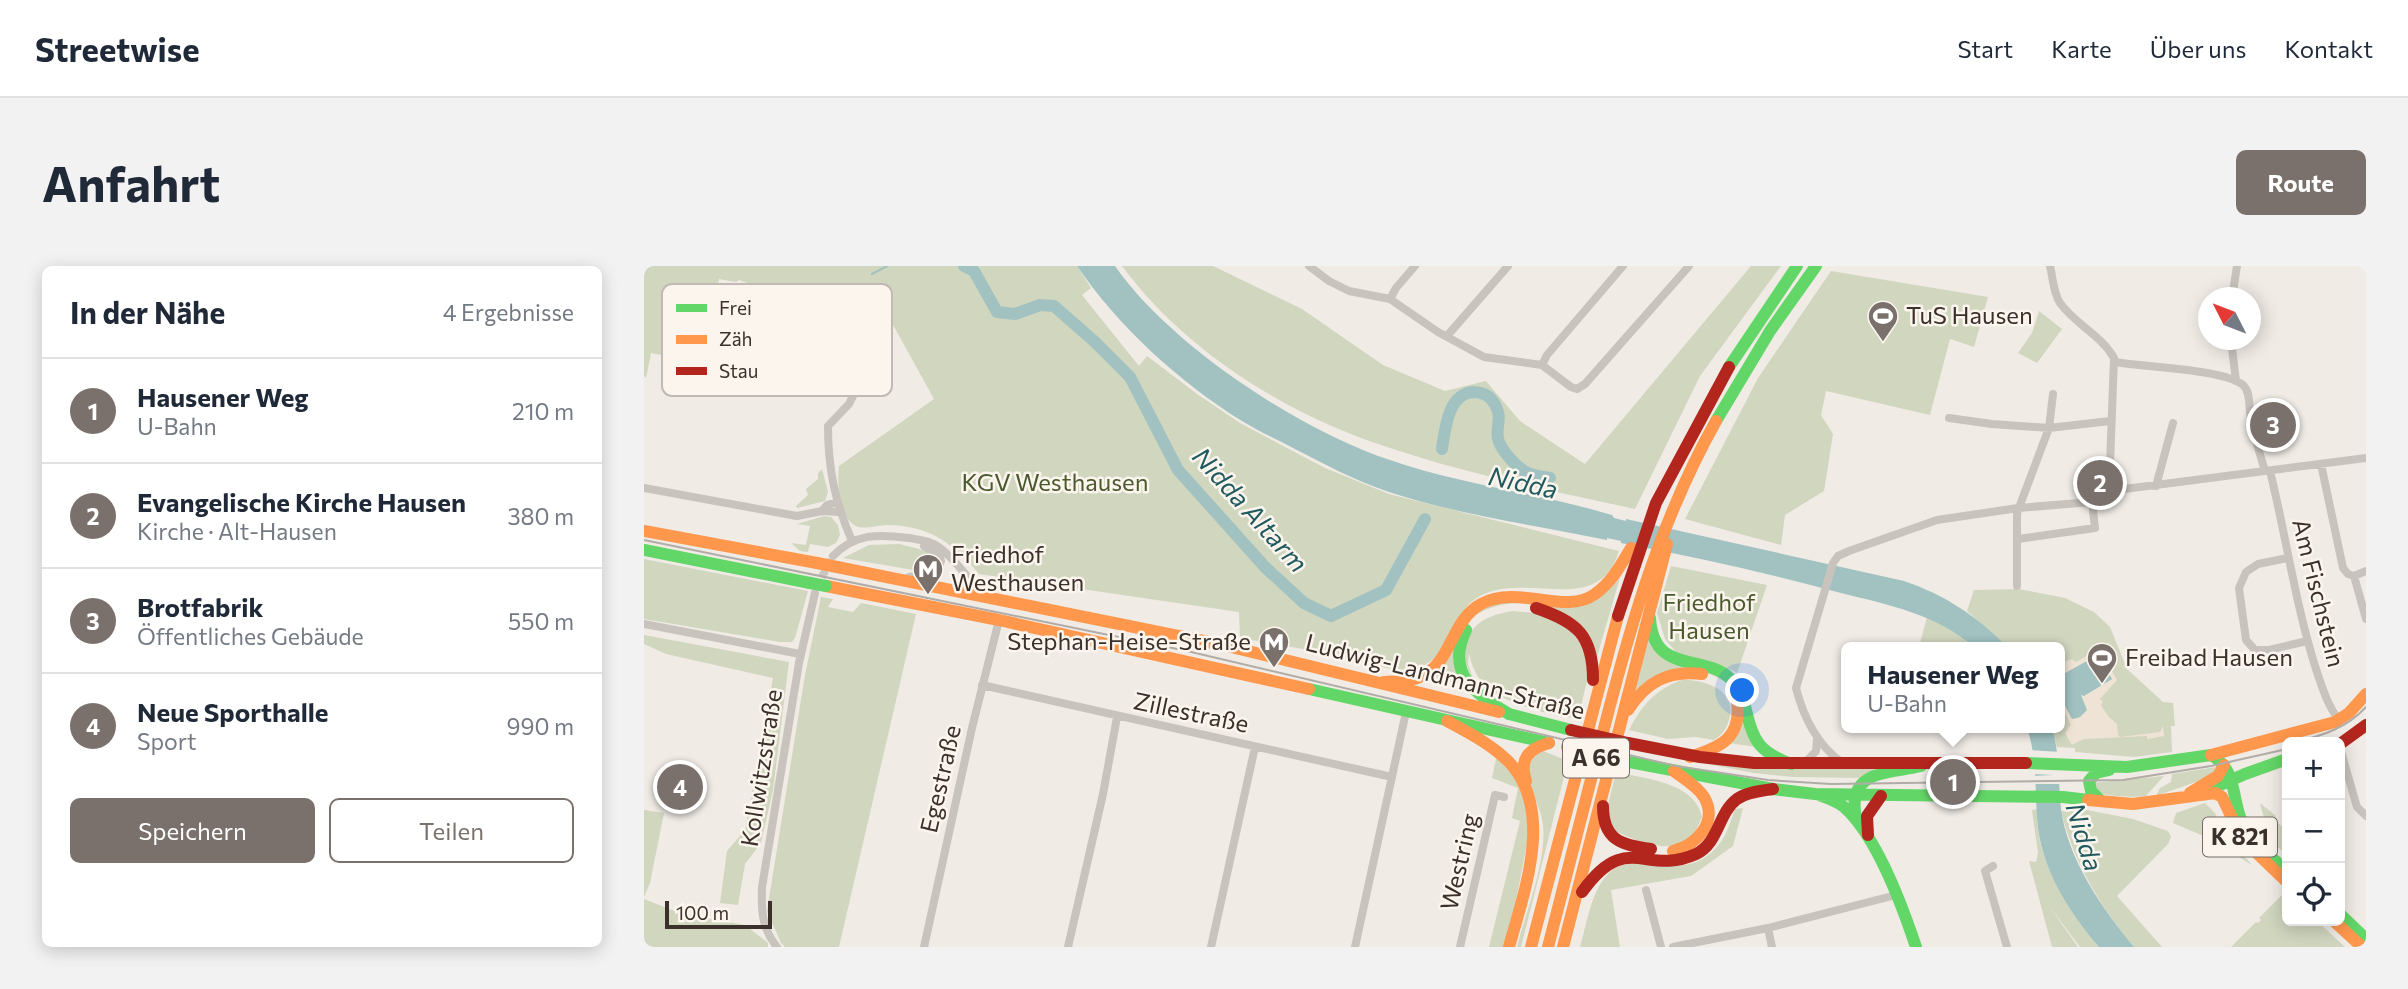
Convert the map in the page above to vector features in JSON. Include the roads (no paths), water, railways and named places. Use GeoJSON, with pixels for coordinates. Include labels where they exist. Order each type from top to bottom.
{"type":"FeatureCollection","features":[{"type":"Feature","properties":{"kind":"main road"},"geometry":{"type":"LineString","coordinates":[[1384,682],[1410,681],[1432,671],[1444,655],[1458,624],[1467,614],[1484,603],[1517,597],[1560,603],[1578,602],[1603,590],[1628,566],[1641,524],[1656,503],[1722,379],[1797,266]]}},
{"type":"Feature","properties":{"kind":"main road","name":"A 66"},"geometry":{"type":"LineString","coordinates":[[1548,947],[1621,658],[1654,571],[1673,507],[1730,394],[1781,314],[1816,266]]}},
{"type":"Feature","properties":{"kind":"main road","name":"Ludwig-Landmann-Straße"},"geometry":{"type":"LineString","coordinates":[[644,531],[817,563],[835,561],[985,597],[1223,645],[1690,757],[1737,763],[2019,762],[2127,767],[2211,755],[2340,720]]}},
{"type":"Feature","properties":{"kind":"main road","name":"Ludwig-Landmann-Straße"},"geometry":{"type":"LineString","coordinates":[[644,550],[817,587],[999,620],[1624,761],[1773,789],[1854,796],[2063,797],[2140,803],[2200,794],[2282,761]]}},
{"type":"Feature","properties":{"kind":"main road","name":"A 66"},"geometry":{"type":"LineString","coordinates":[[1531,947],[1628,566]]}},
{"type":"Feature","properties":{"kind":"main road"},"geometry":{"type":"LineString","coordinates":[[1654,571],[1650,629],[1661,650],[1674,658],[1710,667],[1731,678],[1743,695],[1750,729],[1758,744],[1768,753],[1797,764]]}},
{"type":"Feature","properties":{"kind":"main road"},"geometry":{"type":"LineString","coordinates":[[1563,947],[1651,598]]}},
{"type":"Feature","properties":{"kind":"main road"},"geometry":{"type":"LineString","coordinates":[[1509,715],[1469,686],[1462,674],[1458,655],[1463,634],[1478,616],[1489,610],[1518,606],[1554,614],[1574,624],[1583,633],[1594,658],[1591,710]]}},
{"type":"Feature","properties":{"kind":"main road"},"geometry":{"type":"LineString","coordinates":[[1621,721],[1639,693],[1660,677],[1685,672],[1715,678],[1733,694],[1739,711],[1737,722],[1733,733],[1721,745],[1690,757]]}},
{"type":"Feature","properties":{"kind":"main road"},"geometry":{"type":"LineString","coordinates":[[2340,720],[2366,694]]}},
{"type":"Feature","properties":{"kind":"main road"},"geometry":{"type":"LineString","coordinates":[[1447,721],[1474,732],[1497,749],[1520,778],[1531,807],[1534,830],[1532,854],[1511,947]]}},
{"type":"Feature","properties":{"kind":"main road"},"geometry":{"type":"LineString","coordinates":[[2345,742],[2366,725]]}},
{"type":"Feature","properties":{"kind":"main road"},"geometry":{"type":"LineString","coordinates":[[1511,947],[1537,842],[1537,818],[1522,764],[1525,755],[1533,748],[1549,743]]}},
{"type":"Feature","properties":{"kind":"main road","name":"K 821"},"geometry":{"type":"LineString","coordinates":[[2211,755],[2224,765],[2245,827],[2282,866]]}},
{"type":"Feature","properties":{"kind":"main road"},"geometry":{"type":"LineString","coordinates":[[1856,820],[1854,796],[1863,780],[1874,775],[1941,762]]}},
{"type":"Feature","properties":{"kind":"main road"},"geometry":{"type":"LineString","coordinates":[[2179,798],[2212,780],[2224,765]]}},
{"type":"Feature","properties":{"kind":"main road"},"geometry":{"type":"LineString","coordinates":[[2100,800],[2091,792],[2090,778],[2096,773],[2127,767]]}},
{"type":"Feature","properties":{"kind":"main road"},"geometry":{"type":"LineString","coordinates":[[1605,783],[1603,823],[1614,839],[1633,847],[1679,850],[1692,844],[1704,832],[1708,810],[1702,795],[1674,771]]}},
{"type":"Feature","properties":{"kind":"main road"},"geometry":{"type":"LineString","coordinates":[[1574,906],[1590,878],[1603,866],[1617,859],[1633,857],[1678,859],[1694,855],[1715,838],[1733,803],[1746,795],[1773,789]]}},
{"type":"Feature","properties":{"kind":"main road","name":"K 821"},"geometry":{"type":"LineString","coordinates":[[2200,794],[2215,793],[2221,797],[2242,839],[2282,877]]}},
{"type":"Feature","properties":{"kind":"main road"},"geometry":{"type":"LineString","coordinates":[[1815,794],[1839,803],[1856,820],[1907,918],[1916,947]]}},
{"type":"Feature","properties":{"kind":"main road"},"geometry":{"type":"LineString","coordinates":[[1871,845],[1867,832],[1867,816],[1881,796]]}},
{"type":"Feature","properties":{"kind":"main road"},"geometry":{"type":"LineString","coordinates":[[2345,919],[2366,939]]}},
{"type":"Feature","properties":{"kind":"main road"},"geometry":{"type":"LineString","coordinates":[[2339,926],[2362,947]]}},
{"type":"Feature","properties":{"kind":"street"},"geometry":{"type":"LineString","coordinates":[[1309,266],[1320,270],[1341,288],[1357,294],[1390,299],[1424,324],[1484,357],[1542,365],[1577,389],[1585,384],[1689,266]]}},
{"type":"Feature","properties":{"kind":"street"},"geometry":{"type":"LineString","coordinates":[[1390,299],[1415,266]]}},
{"type":"Feature","properties":{"kind":"street"},"geometry":{"type":"LineString","coordinates":[[1447,336],[1508,266]]}},
{"type":"Feature","properties":{"kind":"street"},"geometry":{"type":"LineString","coordinates":[[1542,365],[1547,355],[1623,266]]}},
{"type":"Feature","properties":{"kind":"street"},"geometry":{"type":"LineString","coordinates":[[2050,266],[2060,303],[2105,344],[2115,362],[2110,421],[2109,491]]}},
{"type":"Feature","properties":{"kind":"street"},"geometry":{"type":"LineString","coordinates":[[2234,287],[2237,266]]}},
{"type":"Feature","properties":{"kind":"street"},"geometry":{"type":"LineString","coordinates":[[2115,362],[2201,373],[2236,381],[2232,350]]}},
{"type":"Feature","properties":{"kind":"street","name":"Am Fischstein"},"geometry":{"type":"LineString","coordinates":[[2236,381],[2245,386],[2248,393],[2252,430],[2267,471],[2307,641],[2322,687],[2332,710],[2340,720]]}},
{"type":"Feature","properties":{"kind":"street"},"geometry":{"type":"LineString","coordinates":[[2017,586],[2018,508],[2049,428],[2053,394]]}},
{"type":"Feature","properties":{"kind":"street"},"geometry":{"type":"LineString","coordinates":[[852,541],[839,512],[827,451],[828,426],[853,396]]}},
{"type":"Feature","properties":{"kind":"street"},"geometry":{"type":"LineString","coordinates":[[1949,418],[2049,428],[2110,421]]}},
{"type":"Feature","properties":{"kind":"street"},"geometry":{"type":"LineString","coordinates":[[2156,486],[2174,423]]}},
{"type":"Feature","properties":{"kind":"street"},"geometry":{"type":"LineString","coordinates":[[1843,763],[1816,736],[1801,706],[1796,688],[1833,563],[1838,556],[1937,520],[2018,508],[2092,502],[2109,491],[2366,458]]}},
{"type":"Feature","properties":{"kind":"street"},"geometry":{"type":"LineString","coordinates":[[2321,464],[2343,568],[2354,576],[2366,618]]}},
{"type":"Feature","properties":{"kind":"street"},"geometry":{"type":"LineString","coordinates":[[644,488],[797,516],[822,511],[839,512]]}},
{"type":"Feature","properties":{"kind":"street"},"geometry":{"type":"LineString","coordinates":[[822,511],[827,505],[837,502]]}},
{"type":"Feature","properties":{"kind":"street"},"geometry":{"type":"LineString","coordinates":[[2018,539],[2099,528],[2092,502]]}},
{"type":"Feature","properties":{"kind":"street"},"geometry":{"type":"LineString","coordinates":[[835,561],[852,541],[876,535],[926,541],[938,546],[985,597]]}},
{"type":"Feature","properties":{"kind":"street"},"geometry":{"type":"LineString","coordinates":[[893,577],[917,577],[936,573],[940,567],[939,555],[934,550],[902,537]]}},
{"type":"Feature","properties":{"kind":"street"},"geometry":{"type":"LineString","coordinates":[[2288,558],[2258,564],[2246,572],[2239,588],[2246,640],[2255,649],[2269,650],[2307,641]]}},
{"type":"Feature","properties":{"kind":"street"},"geometry":{"type":"LineString","coordinates":[[2354,576],[2366,571]]}},
{"type":"Feature","properties":{"kind":"street","name":"Kollwitzstraße"},"geometry":{"type":"LineString","coordinates":[[777,947],[767,931],[761,913],[762,887],[800,654],[817,587]]}},
{"type":"Feature","properties":{"kind":"street","name":"Egestraße"},"geometry":{"type":"LineString","coordinates":[[924,947],[999,620]]}},
{"type":"Feature","properties":{"kind":"street"},"geometry":{"type":"LineString","coordinates":[[644,624],[800,654]]}},
{"type":"Feature","properties":{"kind":"street","name":"Zillestraße"},"geometry":{"type":"LineString","coordinates":[[982,685],[1392,777]]}},
{"type":"Feature","properties":{"kind":"street"},"geometry":{"type":"LineString","coordinates":[[1355,947],[1406,712]]}},
{"type":"Feature","properties":{"kind":"street"},"geometry":{"type":"LineString","coordinates":[[1068,947],[1103,794],[1117,716]]}},
{"type":"Feature","properties":{"kind":"street"},"geometry":{"type":"LineString","coordinates":[[1797,764],[1816,751],[1816,736]]}},
{"type":"Feature","properties":{"kind":"street"},"geometry":{"type":"LineString","coordinates":[[1211,947],[1255,747]]}},
{"type":"Feature","properties":{"kind":"street"},"geometry":{"type":"LineString","coordinates":[[2345,764],[2357,807],[2366,816]]}},
{"type":"Feature","properties":{"kind":"street","name":"Westring"},"geometry":{"type":"LineString","coordinates":[[1460,947],[1495,795],[1504,797]]}},
{"type":"Feature","properties":{"kind":"street"},"geometry":{"type":"LineString","coordinates":[[1993,866],[1985,871],[2007,947]]}},
{"type":"Feature","properties":{"kind":"street"},"geometry":{"type":"LineString","coordinates":[[1646,890],[1661,947]]}},
{"type":"Feature","properties":{"kind":"street"},"geometry":{"type":"LineString","coordinates":[[1674,947],[1768,928],[1896,895]]}},
{"type":"Feature","properties":{"kind":"street"},"geometry":{"type":"LineString","coordinates":[[1768,928],[1772,947]]}},
{"type":"Feature","properties":{"kind":"water"},"geometry":{"type":"Polygon","coordinates":[[[1077,266],[1115,266],[1139,296],[1202,354],[1278,406],[1354,446],[1417,469],[1584,507],[1626,521],[1904,581],[1960,608],[2002,642],[1967,642],[1944,626],[1911,612],[1814,586],[1607,538],[1469,513],[1415,500],[1364,483],[1254,428],[1219,406],[1151,351],[1093,288],[1077,266]]]}},
{"type":"Feature","properties":{"kind":"water"},"geometry":{"type":"Polygon","coordinates":[[[2098,655],[2112,679],[2084,696],[2081,695],[2087,710],[2080,717],[2072,719],[2065,706],[2065,673],[2098,655]]]}},
{"type":"Feature","properties":{"kind":"water"},"geometry":{"type":"Polygon","coordinates":[[[2028,733],[2054,733],[2061,809],[2071,847],[2099,900],[2134,947],[2099,947],[2077,919],[2050,871],[2039,836],[2028,733]]]}},
{"type":"Feature","properties":{"kind":"waterway"},"geometry":{"type":"LineString","coordinates":[[872,274],[887,266]]}},
{"type":"Feature","properties":{"kind":"waterway","name":"Nidda Altarm"},"geometry":{"type":"LineString","coordinates":[[964,266],[974,271],[997,312],[1015,314],[1040,305],[1054,306],[1095,342],[1130,377],[1178,470],[1265,567],[1304,603],[1331,616],[1386,590],[1425,519]]}},
{"type":"Feature","properties":{"kind":"waterway","name":"Nidda Altarm"},"geometry":{"type":"LineString","coordinates":[[1442,449],[1453,406],[1465,394],[1481,393],[1490,398],[1496,407],[1499,418],[1498,437],[1507,455],[1524,471],[1550,478]]}},
{"type":"Feature","properties":{"kind":"tunnel"},"geometry":{"type":"LineString","coordinates":[[816,588],[833,556]]}},
{"type":"Feature","properties":{"kind":"tram line"},"geometry":{"type":"LineString","coordinates":[[644,540],[1187,651],[1676,766],[1768,780],[1831,784],[2123,780],[2211,766],[2282,750]]}},
{"type":"Feature","properties":{"kind":"tram line"},"geometry":{"type":"LineString","coordinates":[[2313,737],[2343,725],[2366,707]]}},
{"type":"Feature","properties":{"kind":"place","name":"TuS Hausen"},"geometry":{"type":"Point","coordinates":[1883,343]}},
{"type":"Feature","properties":{"kind":"place","name":"Brotfabrik"},"geometry":{"type":"Point","coordinates":[2273,425]}},
{"type":"Feature","properties":{"kind":"place","name":"Evangelische Kirche Hausen"},"geometry":{"type":"Point","coordinates":[2100,483]}},
{"type":"Feature","properties":{"kind":"place","name":"Friedhof Westhausen"},"geometry":{"type":"Point","coordinates":[928,596]}},
{"type":"Feature","properties":{"kind":"place","name":"Stephan-Heise-Straße"},"geometry":{"type":"Point","coordinates":[1274,669]}},
{"type":"Feature","properties":{"kind":"place","name":"Freibad Hausen"},"geometry":{"type":"Point","coordinates":[2102,685]}},
{"type":"Feature","properties":{"kind":"place","name":"Hausener Weg"},"geometry":{"type":"Point","coordinates":[1953,782]}},
{"type":"Feature","properties":{"kind":"place","name":"Neue Sporthalle"},"geometry":{"type":"Point","coordinates":[680,787]}},
{"type":"Feature","properties":{"kind":"park label","name":"KGV Westhausen"},"geometry":{"type":"Point","coordinates":[1055,483]}},
{"type":"Feature","properties":{"kind":"park label","name":"Friedhof Hausen"},"geometry":{"type":"Point","coordinates":[1709,617]}},
{"type":"Feature","properties":{"kind":"water label","name":"Nidda"},"geometry":{"type":"Point","coordinates":[1523,483]}},
{"type":"Feature","properties":{"kind":"water label","name":"Nidda"},"geometry":{"type":"Point","coordinates":[2084,837]}}]}
